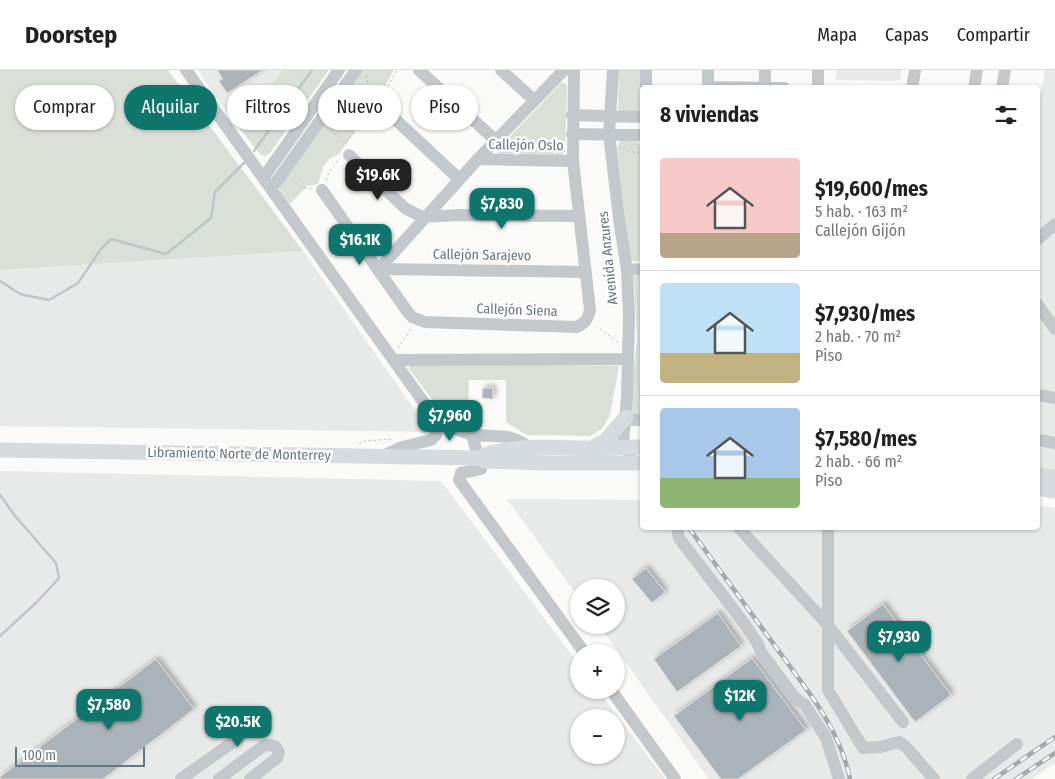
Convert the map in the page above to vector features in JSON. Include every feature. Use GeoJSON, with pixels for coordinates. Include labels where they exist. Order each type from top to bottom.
{"type":"FeatureCollection","features":[{"type":"Feature","properties":{"kind":"main road"},"geometry":{"type":"LineString","coordinates":[[592,448],[606,440],[626,417]]}},
{"type":"Feature","properties":{"kind":"main road"},"geometry":{"type":"LineString","coordinates":[[481,456],[495,451],[553,447],[639,452]]}},
{"type":"Feature","properties":{"kind":"main road","name":"Libramiento Norte de Monterrey"},"geometry":{"type":"LineString","coordinates":[[0,450],[383,456],[481,456],[639,452]]}},
{"type":"Feature","properties":{"kind":"main road","name":"Libramiento Norte de Monterrey"},"geometry":{"type":"LineString","coordinates":[[481,456],[484,460],[551,463],[639,452]]}},
{"type":"Feature","properties":{"kind":"street"},"geometry":{"type":"LineString","coordinates":[[186,70],[438,421],[472,434],[514,437],[530,449]]}},
{"type":"Feature","properties":{"kind":"street"},"geometry":{"type":"LineString","coordinates":[[264,177],[339,70]]}},
{"type":"Feature","properties":{"kind":"street"},"geometry":{"type":"LineString","coordinates":[[345,85],[356,70]]}},
{"type":"Feature","properties":{"kind":"street"},"geometry":{"type":"LineString","coordinates":[[419,70],[495,140]]}},
{"type":"Feature","properties":{"kind":"street"},"geometry":{"type":"LineString","coordinates":[[501,70],[534,100]]}},
{"type":"Feature","properties":{"kind":"street"},"geometry":{"type":"LineString","coordinates":[[378,269],[495,140],[564,70]]}},
{"type":"Feature","properties":{"kind":"street","name":"Callejón Siena"},"geometry":{"type":"LineString","coordinates":[[418,320],[424,322],[577,327],[584,324],[588,318],[590,310],[573,160],[574,70]]}},
{"type":"Feature","properties":{"kind":"street","name":"Avenida Anzures"},"geometry":{"type":"LineString","coordinates":[[613,70],[609,134],[627,270],[629,317],[626,417],[623,436],[639,452]]}},
{"type":"Feature","properties":{"kind":"street"},"geometry":{"type":"LineString","coordinates":[[646,70],[646,85]]}},
{"type":"Feature","properties":{"kind":"street"},"geometry":{"type":"LineString","coordinates":[[708,70],[708,85]]}},
{"type":"Feature","properties":{"kind":"street"},"geometry":{"type":"LineString","coordinates":[[765,70],[766,85]]}},
{"type":"Feature","properties":{"kind":"street"},"geometry":{"type":"LineString","coordinates":[[818,70],[818,85]]}},
{"type":"Feature","properties":{"kind":"street"},"geometry":{"type":"LineString","coordinates":[[912,85],[915,70]]}},
{"type":"Feature","properties":{"kind":"street"},"geometry":{"type":"LineString","coordinates":[[975,85],[978,70]]}},
{"type":"Feature","properties":{"kind":"street"},"geometry":{"type":"LineString","coordinates":[[1002,85],[1005,70]]}},
{"type":"Feature","properties":{"kind":"street"},"geometry":{"type":"LineString","coordinates":[[572,115],[640,117]]}},
{"type":"Feature","properties":{"kind":"street"},"geometry":{"type":"LineString","coordinates":[[272,188],[318,123]]}},
{"type":"Feature","properties":{"kind":"street"},"geometry":{"type":"LineString","coordinates":[[401,125],[459,179]]}},
{"type":"Feature","properties":{"kind":"street"},"geometry":{"type":"LineString","coordinates":[[572,134],[640,135]]}},
{"type":"Feature","properties":{"kind":"street"},"geometry":{"type":"LineString","coordinates":[[349,154],[405,208],[424,217],[459,215],[579,216]]}},
{"type":"Feature","properties":{"kind":"street","name":"Callejón Oslo"},"geometry":{"type":"LineString","coordinates":[[478,159],[573,160]]}},
{"type":"Feature","properties":{"kind":"street"},"geometry":{"type":"LineString","coordinates":[[322,190],[407,312],[418,320]]}},
{"type":"Feature","properties":{"kind":"street"},"geometry":{"type":"LineString","coordinates":[[1040,237],[1055,224]]}},
{"type":"Feature","properties":{"kind":"street","name":"Callejón Sarajevo"},"geometry":{"type":"LineString","coordinates":[[378,269],[586,272]]}},
{"type":"Feature","properties":{"kind":"street"},"geometry":{"type":"LineString","coordinates":[[627,270],[640,269]]}},
{"type":"Feature","properties":{"kind":"street"},"geometry":{"type":"LineString","coordinates":[[1040,307],[1055,329]]}},
{"type":"Feature","properties":{"kind":"street"},"geometry":{"type":"LineString","coordinates":[[393,358],[628,359]]}},
{"type":"Feature","properties":{"kind":"street"},"geometry":{"type":"LineString","coordinates":[[1040,395],[1055,398]]}},
{"type":"Feature","properties":{"kind":"street"},"geometry":{"type":"LineString","coordinates":[[626,417],[640,420]]}},
{"type":"Feature","properties":{"kind":"street"},"geometry":{"type":"LineString","coordinates":[[383,456],[402,447],[431,440],[436,435],[438,421]]}},
{"type":"Feature","properties":{"kind":"street"},"geometry":{"type":"LineString","coordinates":[[472,434],[481,456],[481,470],[461,473],[459,480],[578,644]]}},
{"type":"Feature","properties":{"kind":"street"},"geometry":{"type":"LineString","coordinates":[[1040,440],[1055,443]]}},
{"type":"Feature","properties":{"kind":"street"},"geometry":{"type":"LineString","coordinates":[[677,530],[679,538],[744,623],[761,652],[795,698],[806,705],[826,738],[839,779]]}},
{"type":"Feature","properties":{"kind":"street"},"geometry":{"type":"LineString","coordinates":[[741,530],[827,624],[903,722]]}},
{"type":"Feature","properties":{"kind":"street"},"geometry":{"type":"LineString","coordinates":[[828,530],[828,690],[864,748],[880,748],[899,742],[906,747],[934,779]]}},
{"type":"Feature","properties":{"kind":"street"},"geometry":{"type":"LineString","coordinates":[[617,699],[675,779]]}},
{"type":"Feature","properties":{"kind":"street"},"geometry":{"type":"LineString","coordinates":[[181,779],[240,737]]}},
{"type":"Feature","properties":{"kind":"street"},"geometry":{"type":"LineString","coordinates":[[219,779],[264,746],[270,744],[276,748],[279,752],[277,758],[250,779]]}},
{"type":"Feature","properties":{"kind":"street"},"geometry":{"type":"LineString","coordinates":[[972,779],[1017,744]]}},
{"type":"Feature","properties":{"kind":"path"},"geometry":{"type":"LineString","coordinates":[[365,70],[368,85]]}},
{"type":"Feature","properties":{"kind":"path"},"geometry":{"type":"LineString","coordinates":[[282,174],[305,188],[322,190],[329,172],[338,160],[349,154],[345,142],[331,130]]}},
{"type":"Feature","properties":{"kind":"path"},"geometry":{"type":"LineString","coordinates":[[617,147],[624,147],[629,151],[640,153]]}},
{"type":"Feature","properties":{"kind":"path"},"geometry":{"type":"LineString","coordinates":[[393,358],[418,320]]}},
{"type":"Feature","properties":{"kind":"path"},"geometry":{"type":"LineString","coordinates":[[600,329],[622,345]]}},
{"type":"Feature","properties":{"kind":"shaded area"},"geometry":{"type":"Polygon","coordinates":[[[0,70],[168,70],[179,85],[124,85],[124,130],[213,130],[303,251],[0,270],[0,70]]]}},
{"type":"Feature","properties":{"kind":"shaded area"},"geometry":{"type":"Polygon","coordinates":[[[198,70],[282,70],[276,80],[268,85],[227,85],[226,111],[217,98],[217,85],[208,85],[198,70]]]}},
{"type":"Feature","properties":{"kind":"shaded area"},"geometry":{"type":"Polygon","coordinates":[[[282,70],[329,70],[308,100],[308,85],[268,85],[276,80],[282,70]]]}},
{"type":"Feature","properties":{"kind":"shaded area"},"geometry":{"type":"Polygon","coordinates":[[[361,70],[394,70],[386,85],[350,85],[361,70]]]}},
{"type":"Feature","properties":{"kind":"shaded area"},"geometry":{"type":"Polygon","coordinates":[[[619,70],[640,70],[640,110],[638,112],[619,112],[619,70]]]}},
{"type":"Feature","properties":{"kind":"shaded area"},"geometry":{"type":"Polygon","coordinates":[[[837,70],[902,70],[900,80],[894,81],[836,80],[837,70]]]}},
{"type":"Feature","properties":{"kind":"shaded area"},"geometry":{"type":"Polygon","coordinates":[[[1045,70],[1055,70],[1055,471],[1040,468],[1040,100],[1045,70]]]}},
{"type":"Feature","properties":{"kind":"shaded area"},"geometry":{"type":"Polygon","coordinates":[[[562,82],[567,85],[565,152],[561,155],[499,153],[497,150],[562,82]]]}},
{"type":"Feature","properties":{"kind":"shaded area"},"geometry":{"type":"Polygon","coordinates":[[[241,130],[286,130],[270,153],[265,156],[260,154],[241,130]]]}},
{"type":"Feature","properties":{"kind":"shaded area"},"geometry":{"type":"Polygon","coordinates":[[[319,130],[356,130],[339,154],[329,159],[323,167],[318,184],[307,186],[290,204],[280,191],[280,185],[319,130]]]}},
{"type":"Feature","properties":{"kind":"shaded area"},"geometry":{"type":"Polygon","coordinates":[[[621,140],[636,140],[640,144],[640,260],[638,262],[630,259],[617,147],[621,140]]]}},
{"type":"Feature","properties":{"kind":"shaded area"},"geometry":{"type":"Polygon","coordinates":[[[303,251],[430,432],[0,426],[0,270],[303,251]]]}},
{"type":"Feature","properties":{"kind":"shaded area"},"geometry":{"type":"Polygon","coordinates":[[[639,275],[640,277],[640,415],[636,417],[629,410],[637,340],[634,277],[639,275]]]}},
{"type":"Feature","properties":{"kind":"shaded area"},"geometry":{"type":"Polygon","coordinates":[[[412,363],[619,366],[610,415],[602,429],[590,436],[527,435],[506,422],[506,380],[469,380],[468,420],[465,423],[454,425],[447,419],[410,370],[409,366],[412,363]]]}},
{"type":"Feature","properties":{"kind":"shaded area"},"geometry":{"type":"Polygon","coordinates":[[[0,471],[441,481],[570,653],[570,699],[605,699],[612,709],[570,709],[570,764],[625,764],[625,726],[665,779],[0,779],[0,471]]]}},
{"type":"Feature","properties":{"kind":"shaded area"},"geometry":{"type":"Polygon","coordinates":[[[507,499],[640,500],[640,530],[1040,530],[1040,505],[1055,508],[1055,763],[1032,779],[709,779],[625,661],[625,644],[613,644],[605,634],[625,634],[625,579],[570,579],[570,586],[507,499]]]}},
{"type":"Feature","properties":{"kind":"building"},"geometry":{"type":"Polygon","coordinates":[[[217,70],[263,70],[240,85],[227,85],[227,93],[219,81],[223,79],[217,70]]]}},
{"type":"Feature","properties":{"kind":"building"},"geometry":{"type":"Polygon","coordinates":[[[483,388],[493,388],[493,399],[482,398],[483,388]]]}},
{"type":"Feature","properties":{"kind":"building"},"geometry":{"type":"Polygon","coordinates":[[[646,568],[665,592],[652,603],[632,579],[646,568]]]}},
{"type":"Feature","properties":{"kind":"building"},"geometry":{"type":"Polygon","coordinates":[[[883,604],[951,695],[915,722],[847,631],[883,604]]]}},
{"type":"Feature","properties":{"kind":"building"},"geometry":{"type":"Polygon","coordinates":[[[718,613],[741,646],[677,692],[654,659],[718,613]]]}},
{"type":"Feature","properties":{"kind":"building"},"geometry":{"type":"Polygon","coordinates":[[[752,658],[806,730],[738,779],[721,779],[674,716],[752,658]]]}},
{"type":"Feature","properties":{"kind":"building"},"geometry":{"type":"Polygon","coordinates":[[[156,659],[194,709],[103,779],[0,779],[0,777],[156,659]]]}},
{"type":"Feature","properties":{"kind":"waterway"},"geometry":{"type":"LineString","coordinates":[[254,151],[312,70]]}},
{"type":"Feature","properties":{"kind":"waterway"},"geometry":{"type":"LineString","coordinates":[[0,281],[20,294],[49,300],[78,283],[101,249],[111,239],[166,254],[211,218],[215,192],[244,163]]}},
{"type":"Feature","properties":{"kind":"waterway"},"geometry":{"type":"LineString","coordinates":[[0,495],[16,517],[56,563],[59,578],[37,602],[0,636]]}},
{"type":"Feature","properties":{"kind":"railway"},"geometry":{"type":"LineString","coordinates":[[690,530],[819,707],[840,747],[850,779]]}},
{"type":"Feature","properties":{"kind":"railway"},"geometry":{"type":"LineString","coordinates":[[994,779],[1055,737]]}},
{"type":"Feature","properties":{"kind":"railway"},"geometry":{"type":"LineString","coordinates":[[1016,779],[1055,753]]}}]}
